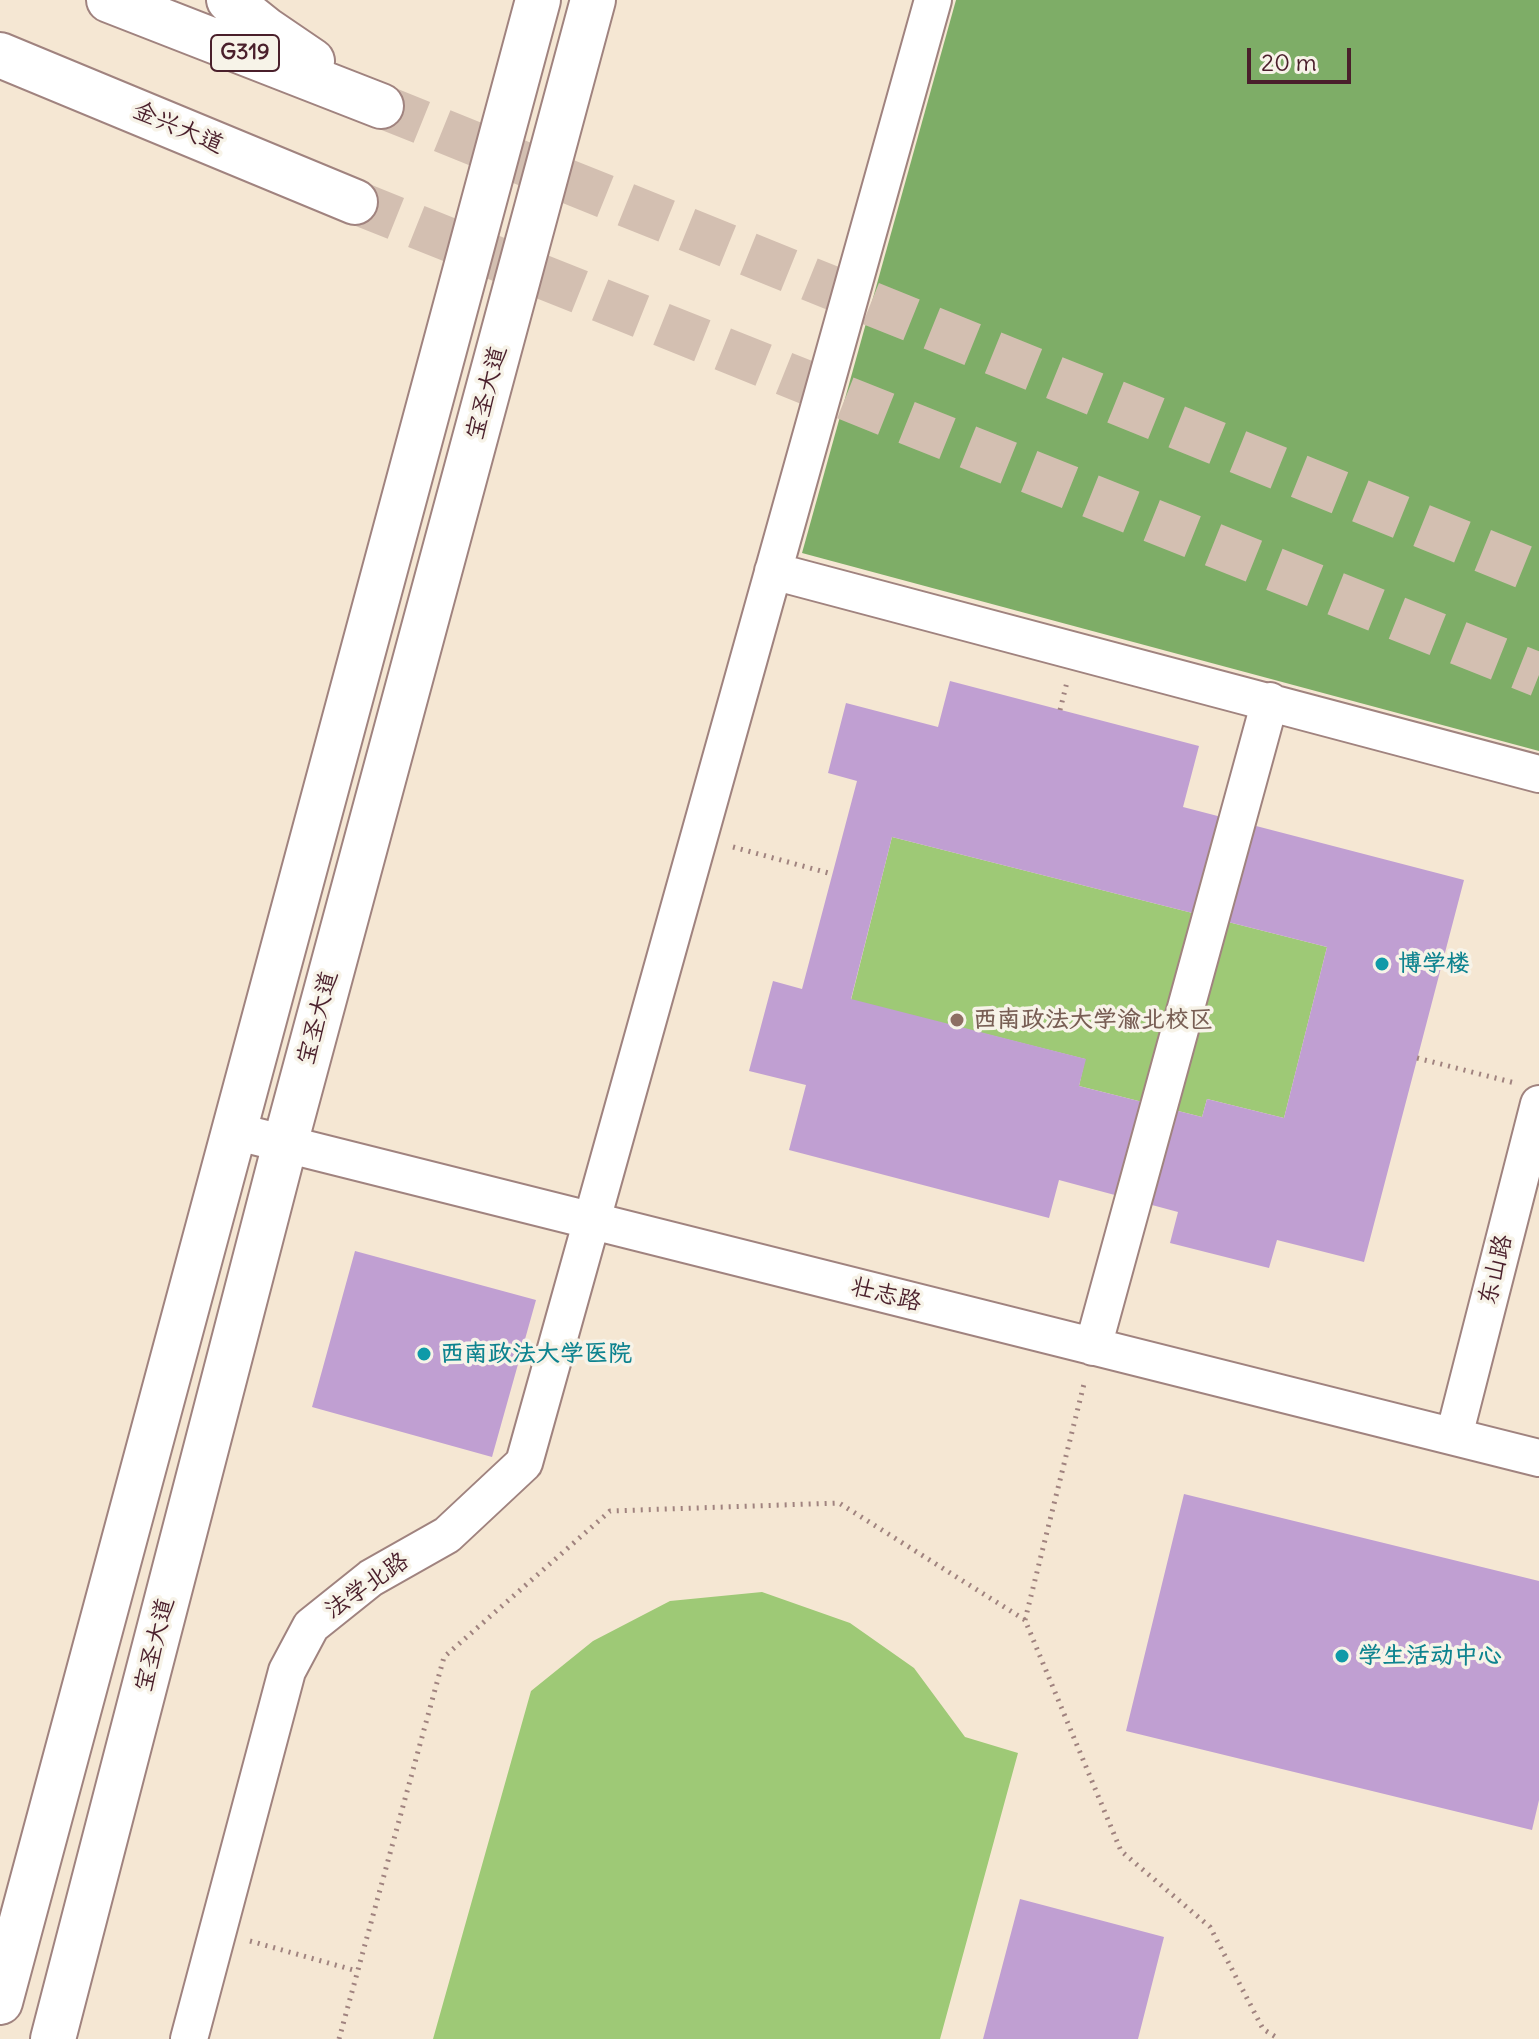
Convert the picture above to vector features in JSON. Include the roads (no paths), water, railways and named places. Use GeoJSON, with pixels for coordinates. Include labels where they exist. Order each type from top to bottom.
{"type":"FeatureCollection","features":[{"type":"Feature","properties":{"kind":"main road","name":"G319"},"geometry":{"type":"LineString","coordinates":[[109,0],[381,106],[265,29],[229,0]]}},
{"type":"Feature","properties":{"kind":"main road"},"geometry":{"type":"LineString","coordinates":[[3,1981],[538,0]]}},
{"type":"Feature","properties":{"kind":"main road","name":"宝圣大道"},"geometry":{"type":"LineString","coordinates":[[53,2039],[285,1144],[593,0]]}},
{"type":"Feature","properties":{"kind":"main road","name":"金兴大道"},"geometry":{"type":"LineString","coordinates":[[0,55],[355,202]]}},
{"type":"Feature","properties":{"kind":"main road"},"geometry":{"type":"LineString","coordinates":[[0,69],[145,114]]}},
{"type":"Feature","properties":{"kind":"street","name":"法学北路"},"geometry":{"type":"LineString","coordinates":[[189,2039],[287,1671],[311,1626],[371,1578],[447,1535],[524,1463],[933,0]]}},
{"type":"Feature","properties":{"kind":"street"},"geometry":{"type":"LineString","coordinates":[[773,571],[1539,774]]}},
{"type":"Feature","properties":{"kind":"street"},"geometry":{"type":"LineString","coordinates":[[1093,1347],[1270,701]]}},
{"type":"Feature","properties":{"kind":"street","name":"东山路"},"geometry":{"type":"LineString","coordinates":[[1454,1436],[1531,1094]]}},
{"type":"Feature","properties":{"kind":"street","name":"壮志路"},"geometry":{"type":"LineString","coordinates":[[234,1131],[1539,1458]]}},
{"type":"Feature","properties":{"kind":"tunnel"},"geometry":{"type":"LineString","coordinates":[[381,106],[1539,573]]}},
{"type":"Feature","properties":{"kind":"tunnel"},"geometry":{"type":"LineString","coordinates":[[355,202],[1539,675]]}},
{"type":"Feature","properties":{"kind":"place","name":"博学楼"},"geometry":{"type":"Point","coordinates":[1382,964]}},
{"type":"Feature","properties":{"kind":"place","name":"西南政法大学渝北校区"},"geometry":{"type":"Point","coordinates":[957,1020]}},
{"type":"Feature","properties":{"kind":"place","name":"西南政法大学医院"},"geometry":{"type":"Point","coordinates":[424,1354]}},
{"type":"Feature","properties":{"kind":"place","name":"学生活动中心"},"geometry":{"type":"Point","coordinates":[1342,1656]}}]}
